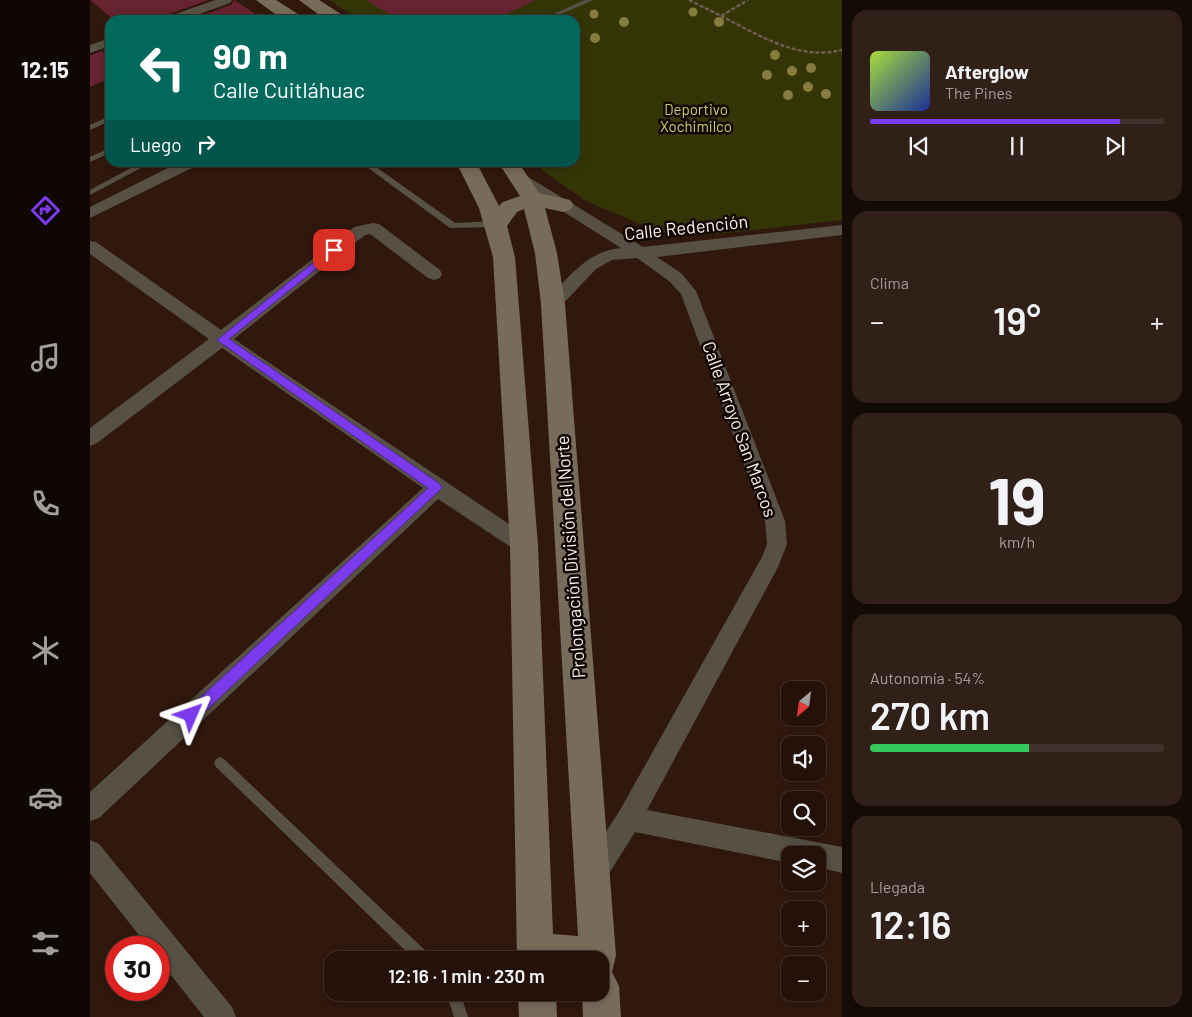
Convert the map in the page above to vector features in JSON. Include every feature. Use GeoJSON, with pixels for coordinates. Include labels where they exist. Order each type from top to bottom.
{"type":"FeatureCollection","features":[{"type":"Feature","properties":{"kind":"main road"},"geometry":{"type":"LineString","coordinates":[[264,0],[287,15]]}},
{"type":"Feature","properties":{"kind":"main road"},"geometry":{"type":"LineString","coordinates":[[308,0],[330,15]]}},
{"type":"Feature","properties":{"kind":"main road"},"geometry":{"type":"LineString","coordinates":[[469,167],[480,183],[497,224],[504,257],[524,545],[536,951]]}},
{"type":"Feature","properties":{"kind":"main road"},"geometry":{"type":"LineString","coordinates":[[497,224],[510,207],[520,180],[563,204]]}},
{"type":"Feature","properties":{"kind":"main road","name":"Prolongación División del Norte"},"geometry":{"type":"LineString","coordinates":[[520,180],[546,253],[553,304],[598,951]]}},
{"type":"Feature","properties":{"kind":"main road"},"geometry":{"type":"LineString","coordinates":[[537,1001],[538,1017]]}},
{"type":"Feature","properties":{"kind":"main road","name":"Prolongación División del Norte"},"geometry":{"type":"LineString","coordinates":[[601,1001],[602,1017]]}},
{"type":"Feature","properties":{"kind":"street"},"geometry":{"type":"LineString","coordinates":[[185,15],[226,0]]}},
{"type":"Feature","properties":{"kind":"street"},"geometry":{"type":"LineString","coordinates":[[90,49],[105,44]]}},
{"type":"Feature","properties":{"kind":"street"},"geometry":{"type":"LineString","coordinates":[[90,213],[184,167]]}},
{"type":"Feature","properties":{"kind":"street","name":"Calle Arroyo San Marcos"},"geometry":{"type":"LineString","coordinates":[[563,204],[675,277],[688,291],[775,521],[776,544],[771,560],[629,819],[593,876]]}},
{"type":"Feature","properties":{"kind":"street"},"geometry":{"type":"LineString","coordinates":[[90,438],[222,340],[360,231],[373,228],[434,274]]}},
{"type":"Feature","properties":{"kind":"street","name":"Calle Redención"},"geometry":{"type":"LineString","coordinates":[[553,304],[590,265],[609,255],[842,230]]}},
{"type":"Feature","properties":{"kind":"street"},"geometry":{"type":"LineString","coordinates":[[90,246],[436,488],[524,545]]}},
{"type":"Feature","properties":{"kind":"street"},"geometry":{"type":"LineString","coordinates":[[90,809],[436,488]]}},
{"type":"Feature","properties":{"kind":"street"},"geometry":{"type":"LineString","coordinates":[[629,819],[781,848]]}},
{"type":"Feature","properties":{"kind":"street"},"geometry":{"type":"LineString","coordinates":[[90,852],[222,1017]]}},
{"type":"Feature","properties":{"kind":"street"},"geometry":{"type":"LineString","coordinates":[[826,857],[842,860]]}},
{"type":"Feature","properties":{"kind":"lane"},"geometry":{"type":"LineString","coordinates":[[555,15],[590,0]]}},
{"type":"Feature","properties":{"kind":"lane"},"geometry":{"type":"LineString","coordinates":[[90,128],[105,120]]}},
{"type":"Feature","properties":{"kind":"lane"},"geometry":{"type":"LineString","coordinates":[[90,160],[105,152]]}},
{"type":"Feature","properties":{"kind":"lane"},"geometry":{"type":"LineString","coordinates":[[90,193],[139,167]]}},
{"type":"Feature","properties":{"kind":"lane"},"geometry":{"type":"LineString","coordinates":[[370,167],[453,226],[466,227],[497,224]]}},
{"type":"Feature","properties":{"kind":"lane"},"geometry":{"type":"LineString","coordinates":[[220,764],[416,951]]}},
{"type":"Feature","properties":{"kind":"lane"},"geometry":{"type":"LineString","coordinates":[[456,1001],[461,1017]]}},
{"type":"Feature","properties":{"kind":"path"},"geometry":{"type":"LineString","coordinates":[[689,0],[789,48],[803,52],[831,53],[842,50]]}},
{"type":"Feature","properties":{"kind":"path"},"geometry":{"type":"LineString","coordinates":[[721,16],[748,0]]}},
{"type":"Feature","properties":{"kind":"green space","name":"Deportivo Xochimilco"},"geometry":{"type":"Polygon","coordinates":[[[329,0],[842,0],[842,220],[718,234],[679,236],[659,232],[586,201],[543,171],[540,167],[580,167],[580,15],[352,15],[329,0]]]}},
{"type":"Feature","properties":{"kind":"building"},"geometry":{"type":"Polygon","coordinates":[[[90,0],[209,0],[166,15],[108,15],[90,0]]]}},
{"type":"Feature","properties":{"kind":"building"},"geometry":{"type":"Polygon","coordinates":[[[234,0],[257,15],[203,15],[231,5],[234,0]]]}},
{"type":"Feature","properties":{"kind":"building"},"geometry":{"type":"Polygon","coordinates":[[[366,0],[535,0],[505,15],[391,15],[366,0]]]}},
{"type":"Feature","properties":{"kind":"building"},"geometry":{"type":"Polygon","coordinates":[[[101,51],[105,54],[105,80],[90,87],[90,56],[101,51]]]}},
{"type":"Feature","properties":{"kind":"route"},"geometry":{"type":"LineString","coordinates":[[191,715],[436,488],[222,340],[334,250]]}}]}
